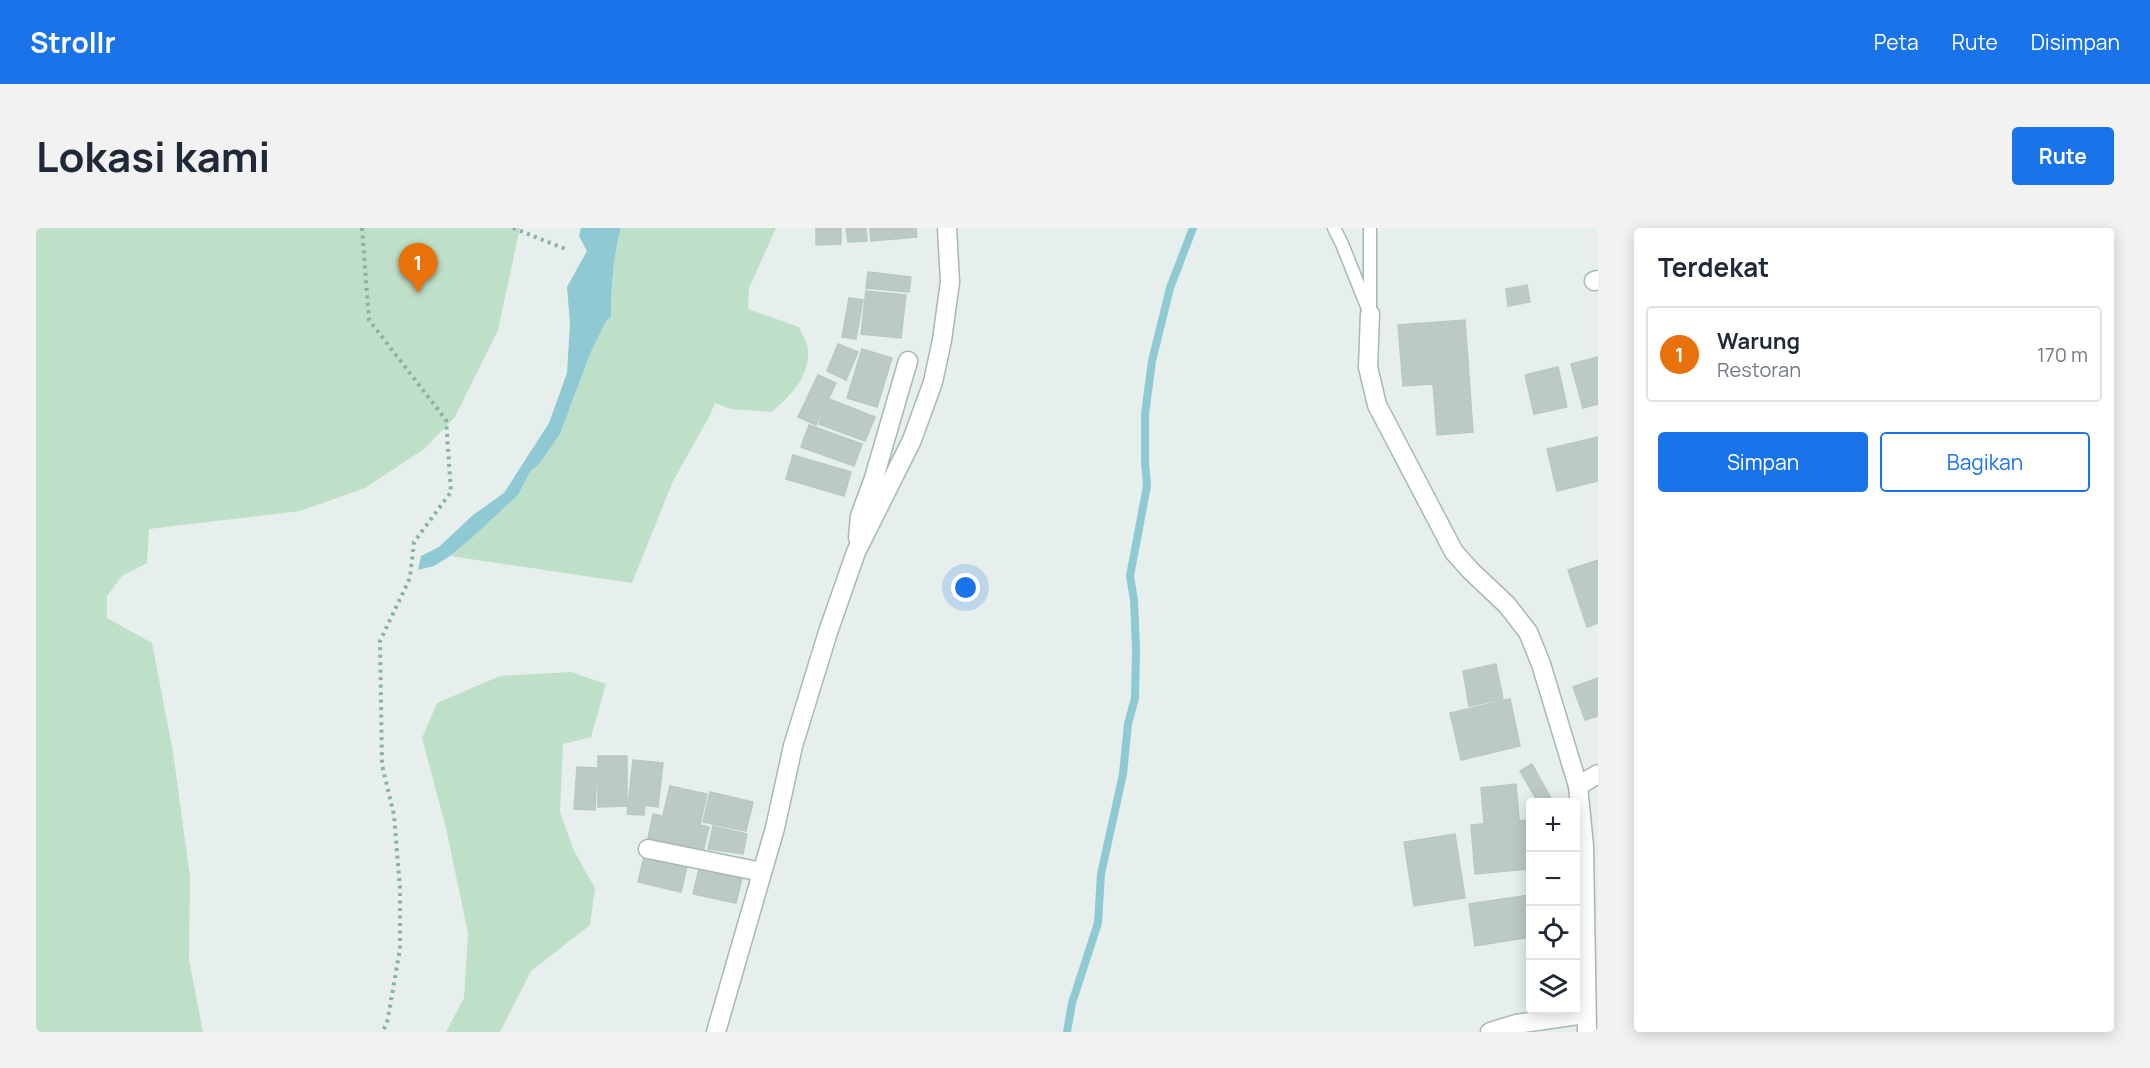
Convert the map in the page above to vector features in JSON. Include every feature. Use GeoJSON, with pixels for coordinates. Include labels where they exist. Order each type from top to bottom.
{"type":"FeatureCollection","features":[{"type":"Feature","properties":{"kind":"street"},"geometry":{"type":"LineString","coordinates":[[716,1032],[775,828],[793,746],[828,632],[856,552],[912,440],[933,382],[942,340],[950,282],[947,228]]}},
{"type":"Feature","properties":{"kind":"street"},"geometry":{"type":"LineString","coordinates":[[1370,314],[1368,367],[1377,405],[1454,552],[1518,617],[1528,632],[1541,664],[1578,786],[1584,846],[1589,1009],[1516,1024],[1490,1032]]}},
{"type":"Feature","properties":{"kind":"street"},"geometry":{"type":"LineString","coordinates":[[856,552],[860,516],[874,478],[908,361]]}},
{"type":"Feature","properties":{"kind":"street"},"geometry":{"type":"LineString","coordinates":[[1578,786],[1598,774]]}},
{"type":"Feature","properties":{"kind":"street"},"geometry":{"type":"LineString","coordinates":[[648,849],[762,872]]}},
{"type":"Feature","properties":{"kind":"lane"},"geometry":{"type":"LineString","coordinates":[[1334,228],[1370,314]]}},
{"type":"Feature","properties":{"kind":"lane"},"geometry":{"type":"LineString","coordinates":[[1370,228],[1370,314]]}},
{"type":"Feature","properties":{"kind":"path"},"geometry":{"type":"LineString","coordinates":[[362,228],[369,320],[447,420],[451,492],[414,542],[410,578],[380,641],[382,765],[394,815],[400,888],[400,949],[387,1023],[382,1032]]}},
{"type":"Feature","properties":{"kind":"path"},"geometry":{"type":"LineString","coordinates":[[513,228],[568,250]]}},
{"type":"Feature","properties":{"kind":"green space"},"geometry":{"type":"Polygon","coordinates":[[[36,228],[520,228],[498,330],[455,417],[424,449],[365,488],[300,511],[149,529],[147,563],[122,576],[107,596],[107,618],[152,643],[173,752],[190,877],[189,960],[203,1032],[36,1032],[36,228]]]}},
{"type":"Feature","properties":{"kind":"green space"},"geometry":{"type":"Polygon","coordinates":[[[621,228],[776,228],[749,288],[748,309],[799,327],[806,341],[808,359],[798,385],[772,412],[731,409],[715,403],[673,481],[632,583],[450,556],[518,495],[530,472],[540,463],[560,434],[590,354],[606,321],[611,317],[613,272],[621,228]]]}},
{"type":"Feature","properties":{"kind":"green space"},"geometry":{"type":"Polygon","coordinates":[[[571,672],[606,684],[591,737],[563,744],[560,812],[574,851],[595,888],[590,925],[531,971],[500,1032],[446,1032],[464,998],[468,933],[446,828],[422,738],[437,703],[500,676],[571,672]]]}},
{"type":"Feature","properties":{"kind":"water"},"geometry":{"type":"Polygon","coordinates":[[[581,228],[621,228],[613,272],[611,317],[606,321],[590,354],[560,434],[540,463],[530,472],[518,495],[450,556],[434,566],[418,570],[421,556],[439,547],[473,515],[504,493],[549,423],[567,373],[570,324],[567,287],[587,251],[579,236],[581,228]]]}},
{"type":"Feature","properties":{"kind":"building"},"geometry":{"type":"Polygon","coordinates":[[[816,228],[841,228],[841,244],[816,245],[816,228]]]}},
{"type":"Feature","properties":{"kind":"building"},"geometry":{"type":"Polygon","coordinates":[[[846,228],[866,228],[867,241],[848,242],[846,228]]]}},
{"type":"Feature","properties":{"kind":"building"},"geometry":{"type":"Polygon","coordinates":[[[870,228],[916,228],[917,237],[871,241],[870,228]]]}},
{"type":"Feature","properties":{"kind":"building"},"geometry":{"type":"Polygon","coordinates":[[[868,272],[911,277],[909,292],[866,288],[868,272]]]}},
{"type":"Feature","properties":{"kind":"building"},"geometry":{"type":"Polygon","coordinates":[[[1527,285],[1530,302],[1508,306],[1506,289],[1527,285]]]}},
{"type":"Feature","properties":{"kind":"building"},"geometry":{"type":"Polygon","coordinates":[[[866,291],[906,295],[901,338],[861,334],[866,291]]]}},
{"type":"Feature","properties":{"kind":"building"},"geometry":{"type":"Polygon","coordinates":[[[849,298],[863,300],[856,339],[842,337],[849,298]]]}},
{"type":"Feature","properties":{"kind":"building"},"geometry":{"type":"Polygon","coordinates":[[[1465,320],[1473,432],[1437,435],[1433,384],[1403,386],[1398,325],[1465,320]]]}},
{"type":"Feature","properties":{"kind":"building"},"geometry":{"type":"Polygon","coordinates":[[[838,344],[858,352],[846,380],[827,371],[838,344]]]}},
{"type":"Feature","properties":{"kind":"building"},"geometry":{"type":"Polygon","coordinates":[[[862,349],[892,358],[877,407],[847,398],[862,349]]]}},
{"type":"Feature","properties":{"kind":"building"},"geometry":{"type":"Polygon","coordinates":[[[1598,357],[1598,404],[1583,408],[1571,364],[1598,357]]]}},
{"type":"Feature","properties":{"kind":"building"},"geometry":{"type":"Polygon","coordinates":[[[1558,367],[1567,407],[1534,414],[1525,375],[1558,367]]]}},
{"type":"Feature","properties":{"kind":"building"},"geometry":{"type":"Polygon","coordinates":[[[818,375],[836,383],[816,425],[798,417],[818,375]]]}},
{"type":"Feature","properties":{"kind":"building"},"geometry":{"type":"Polygon","coordinates":[[[829,399],[875,417],[865,441],[819,424],[829,399]]]}},
{"type":"Feature","properties":{"kind":"building"},"geometry":{"type":"Polygon","coordinates":[[[809,425],[862,444],[854,466],[801,447],[809,425]]]}},
{"type":"Feature","properties":{"kind":"building"},"geometry":{"type":"Polygon","coordinates":[[[1598,437],[1598,481],[1557,491],[1547,449],[1598,437]]]}},
{"type":"Feature","properties":{"kind":"building"},"geometry":{"type":"Polygon","coordinates":[[[793,455],[851,472],[844,496],[786,479],[793,455]]]}},
{"type":"Feature","properties":{"kind":"building"},"geometry":{"type":"Polygon","coordinates":[[[1598,560],[1598,623],[1587,627],[1568,570],[1598,560]]]}},
{"type":"Feature","properties":{"kind":"building"},"geometry":{"type":"Polygon","coordinates":[[[1496,664],[1503,699],[1469,706],[1463,671],[1496,664]]]}},
{"type":"Feature","properties":{"kind":"building"},"geometry":{"type":"Polygon","coordinates":[[[1598,678],[1598,716],[1585,720],[1573,687],[1598,678]]]}},
{"type":"Feature","properties":{"kind":"building"},"geometry":{"type":"Polygon","coordinates":[[[1510,699],[1520,746],[1461,760],[1450,713],[1510,699]]]}},
{"type":"Feature","properties":{"kind":"building"},"geometry":{"type":"Polygon","coordinates":[[[598,756],[627,756],[627,806],[598,807],[598,756]]]}},
{"type":"Feature","properties":{"kind":"building"},"geometry":{"type":"Polygon","coordinates":[[[633,760],[663,763],[658,807],[645,805],[644,815],[627,814],[633,760]]]}},
{"type":"Feature","properties":{"kind":"building"},"geometry":{"type":"Polygon","coordinates":[[[1532,764],[1551,798],[1536,798],[1520,771],[1532,764]]]}},
{"type":"Feature","properties":{"kind":"building"},"geometry":{"type":"Polygon","coordinates":[[[577,767],[597,768],[595,810],[574,809],[577,767]]]}},
{"type":"Feature","properties":{"kind":"building"},"geometry":{"type":"Polygon","coordinates":[[[1516,784],[1519,819],[1484,823],[1481,788],[1516,784]]]}},
{"type":"Feature","properties":{"kind":"building"},"geometry":{"type":"Polygon","coordinates":[[[670,786],[707,794],[700,824],[663,815],[670,786]]]}},
{"type":"Feature","properties":{"kind":"building"},"geometry":{"type":"Polygon","coordinates":[[[710,792],[753,802],[746,831],[703,822],[710,792]]]}},
{"type":"Feature","properties":{"kind":"building"},"geometry":{"type":"Polygon","coordinates":[[[653,814],[709,827],[702,856],[672,849],[673,843],[648,838],[653,814]]]}},
{"type":"Feature","properties":{"kind":"building"},"geometry":{"type":"Polygon","coordinates":[[[1526,820],[1526,869],[1475,874],[1471,825],[1526,820]]]}},
{"type":"Feature","properties":{"kind":"building"},"geometry":{"type":"Polygon","coordinates":[[[713,826],[747,834],[743,854],[708,849],[713,826]]]}},
{"type":"Feature","properties":{"kind":"building"},"geometry":{"type":"Polygon","coordinates":[[[1455,834],[1465,898],[1414,906],[1404,842],[1455,834]]]}},
{"type":"Feature","properties":{"kind":"building"},"geometry":{"type":"Polygon","coordinates":[[[645,853],[688,862],[681,892],[638,882],[645,853]]]}},
{"type":"Feature","properties":{"kind":"building"},"geometry":{"type":"Polygon","coordinates":[[[700,864],[743,874],[736,903],[693,894],[700,864]]]}},
{"type":"Feature","properties":{"kind":"building"},"geometry":{"type":"Polygon","coordinates":[[[1526,896],[1526,938],[1475,946],[1469,904],[1526,896]]]}},
{"type":"Feature","properties":{"kind":"waterway"},"geometry":{"type":"LineString","coordinates":[[1067,1032],[1072,1003],[1098,923],[1101,874],[1123,774],[1128,724],[1135,698],[1134,600],[1130,576],[1147,486],[1145,414],[1152,361],[1170,288],[1193,228]]}},
{"type":"Feature","properties":{"kind":"place","name":"Warung"},"geometry":{"type":"Point","coordinates":[418,293]}}]}
